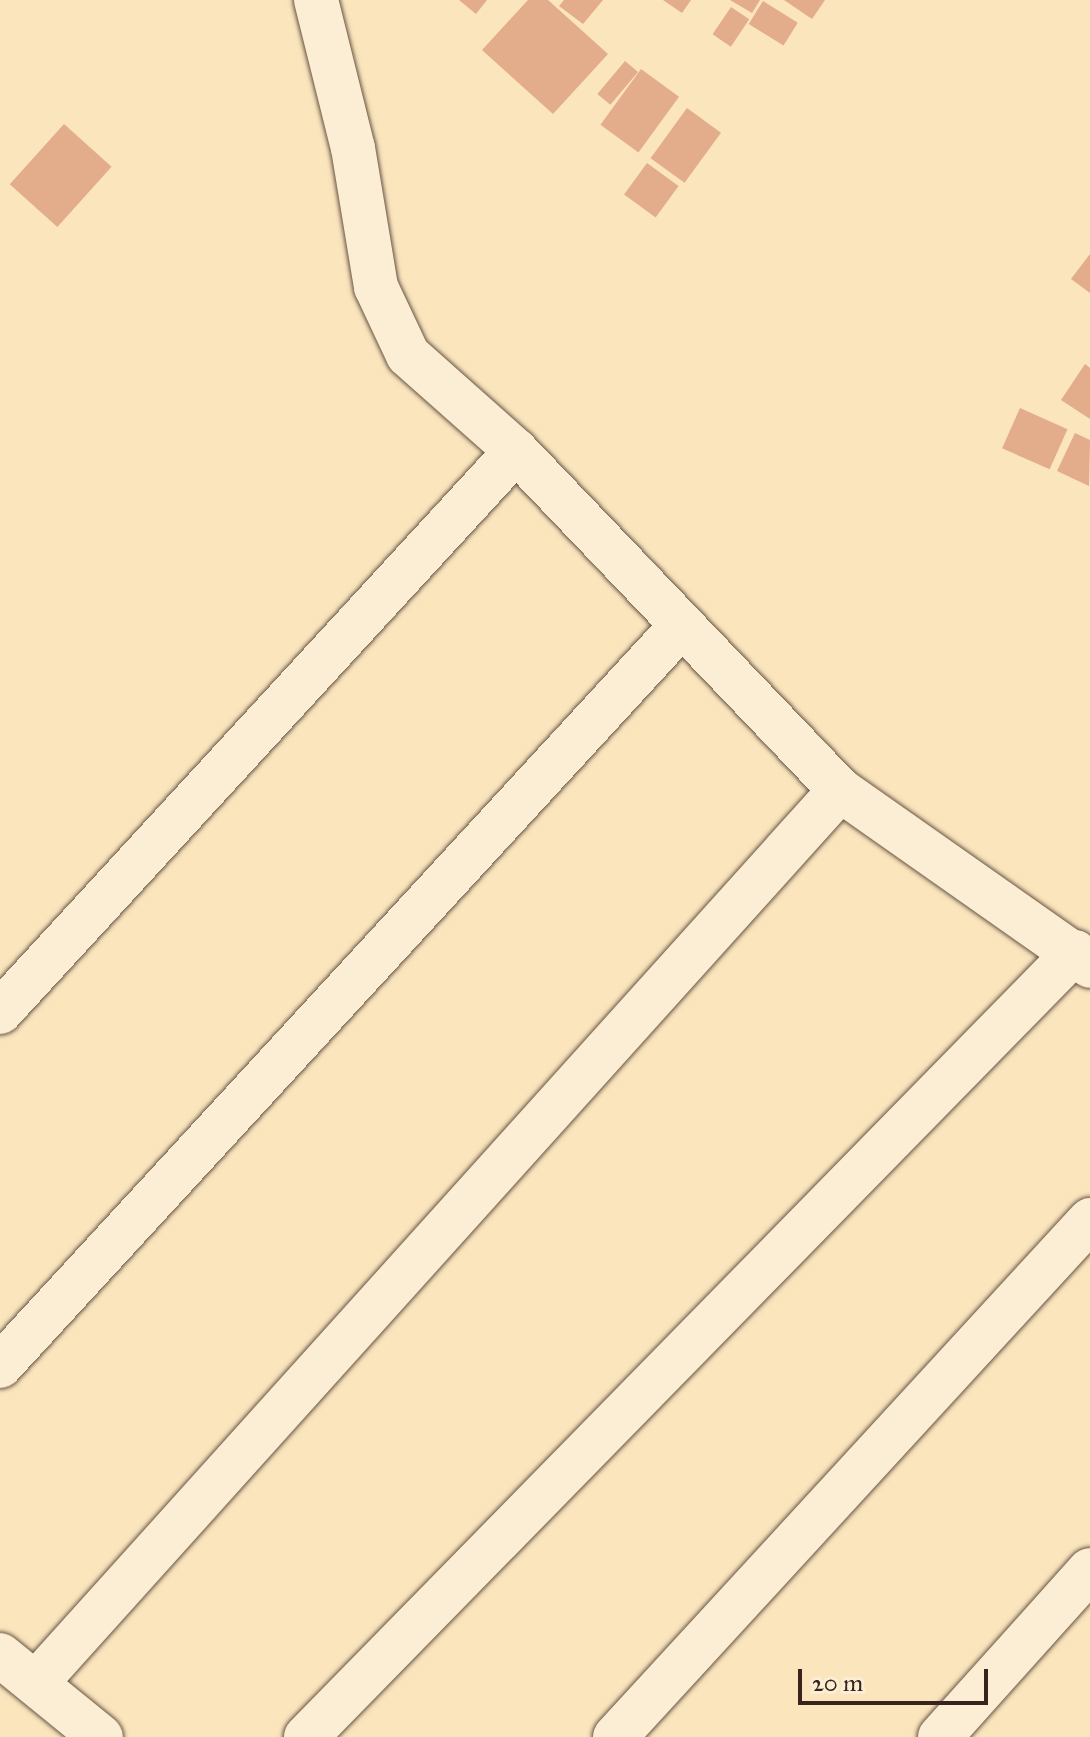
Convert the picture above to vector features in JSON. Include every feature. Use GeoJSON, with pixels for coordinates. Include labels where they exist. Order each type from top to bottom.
{"type":"FeatureCollection","features":[{"type":"Feature","properties":{"kind":"street"},"geometry":{"type":"LineString","coordinates":[[306,1737],[1082,959],[840,790],[516,451],[408,355],[376,287],[353,148],[316,0]]}},
{"type":"Feature","properties":{"kind":"street"},"geometry":{"type":"LineString","coordinates":[[0,1012],[516,451]]}},
{"type":"Feature","properties":{"kind":"street"},"geometry":{"type":"LineString","coordinates":[[0,1366],[682,625]]}},
{"type":"Feature","properties":{"kind":"street"},"geometry":{"type":"LineString","coordinates":[[36,1683],[840,790]]}},
{"type":"Feature","properties":{"kind":"street"},"geometry":{"type":"LineString","coordinates":[[615,1737],[1090,1220]]}},
{"type":"Feature","properties":{"kind":"street"},"geometry":{"type":"LineString","coordinates":[[940,1737],[1090,1570]]}},
{"type":"Feature","properties":{"kind":"street"},"geometry":{"type":"LineString","coordinates":[[0,1655],[101,1737]]}},
{"type":"Feature","properties":{"kind":"building"},"geometry":{"type":"Polygon","coordinates":[[[459,0],[487,0],[476,14],[459,0]]]}},
{"type":"Feature","properties":{"kind":"building"},"geometry":{"type":"Polygon","coordinates":[[[528,0],[548,0],[608,54],[553,114],[482,50],[528,0]]]}},
{"type":"Feature","properties":{"kind":"building"},"geometry":{"type":"Polygon","coordinates":[[[564,0],[603,0],[583,24],[559,6],[564,0]]]}},
{"type":"Feature","properties":{"kind":"building"},"geometry":{"type":"Polygon","coordinates":[[[663,0],[691,0],[682,13],[663,0]]]}},
{"type":"Feature","properties":{"kind":"building"},"geometry":{"type":"Polygon","coordinates":[[[730,0],[760,0],[752,13],[730,0]]]}},
{"type":"Feature","properties":{"kind":"building"},"geometry":{"type":"Polygon","coordinates":[[[784,0],[825,0],[812,19],[784,0]]]}},
{"type":"Feature","properties":{"kind":"building"},"geometry":{"type":"Polygon","coordinates":[[[763,1],[798,23],[783,46],[749,24],[763,1]]]}},
{"type":"Feature","properties":{"kind":"building"},"geometry":{"type":"Polygon","coordinates":[[[731,7],[749,19],[731,47],[713,34],[731,7]]]}},
{"type":"Feature","properties":{"kind":"building"},"geometry":{"type":"Polygon","coordinates":[[[625,61],[638,72],[610,105],[597,94],[625,61]]]}},
{"type":"Feature","properties":{"kind":"building"},"geometry":{"type":"Polygon","coordinates":[[[641,69],[679,97],[638,152],[600,125],[641,69]]]}},
{"type":"Feature","properties":{"kind":"building"},"geometry":{"type":"Polygon","coordinates":[[[687,108],[721,133],[685,183],[651,158],[687,108]]]}},
{"type":"Feature","properties":{"kind":"building"},"geometry":{"type":"Polygon","coordinates":[[[64,124],[112,167],[57,227],[10,184],[64,124]]]}},
{"type":"Feature","properties":{"kind":"building"},"geometry":{"type":"Polygon","coordinates":[[[647,163],[679,186],[656,217],[624,195],[647,163]]]}},
{"type":"Feature","properties":{"kind":"building"},"geometry":{"type":"Polygon","coordinates":[[[1090,254],[1090,293],[1071,279],[1090,254]]]}},
{"type":"Feature","properties":{"kind":"building"},"geometry":{"type":"Polygon","coordinates":[[[1085,364],[1090,368],[1090,419],[1061,400],[1085,364]]]}},
{"type":"Feature","properties":{"kind":"building"},"geometry":{"type":"Polygon","coordinates":[[[1020,408],[1068,429],[1050,469],[1002,448],[1020,408]]]}},
{"type":"Feature","properties":{"kind":"building"},"geometry":{"type":"Polygon","coordinates":[[[1075,433],[1090,440],[1089,486],[1057,471],[1075,433]]]}}]}
